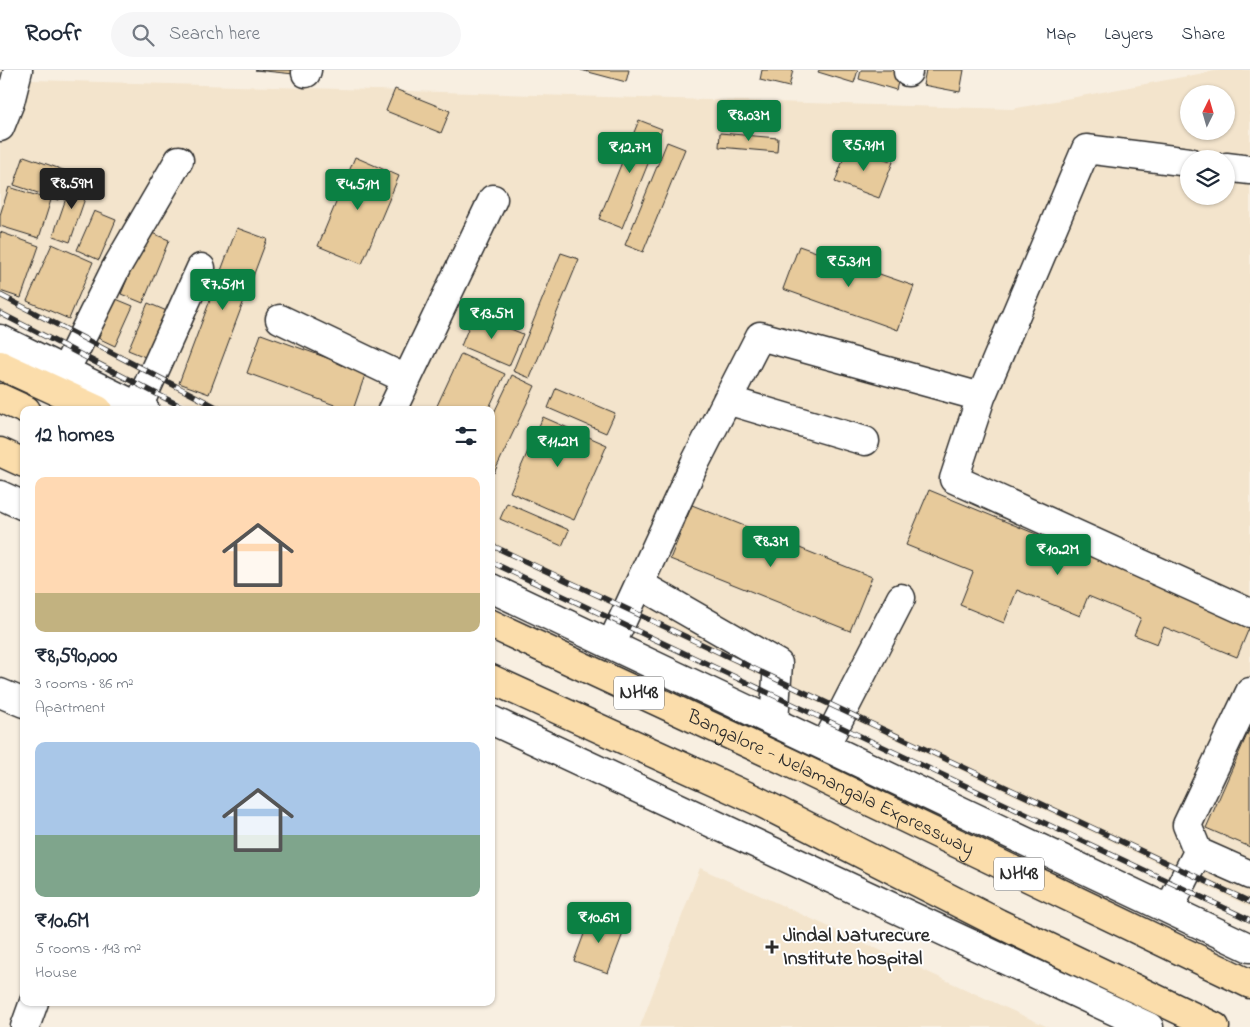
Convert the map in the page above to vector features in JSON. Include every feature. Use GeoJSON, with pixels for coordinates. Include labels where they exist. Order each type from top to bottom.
{"type":"FeatureCollection","features":[{"type":"Feature","properties":{"kind":"highway"},"geometry":{"type":"LineString","coordinates":[[0,365],[89,406]]}},
{"type":"Feature","properties":{"kind":"highway"},"geometry":{"type":"LineString","coordinates":[[0,398],[20,407]]}},
{"type":"Feature","properties":{"kind":"highway"},"geometry":{"type":"LineString","coordinates":[[0,452],[20,461]]}},
{"type":"Feature","properties":{"kind":"highway","name":"Bangalore - Nelamangala Expressway"},"geometry":{"type":"LineString","coordinates":[[495,626],[788,762],[1250,984]]}},
{"type":"Feature","properties":{"kind":"highway","name":"NH48"},"geometry":{"type":"LineString","coordinates":[[495,681],[756,800],[998,923],[1215,1027]]}},
{"type":"Feature","properties":{"kind":"street"},"geometry":{"type":"LineString","coordinates":[[0,127],[10,102],[18,70]]}},
{"type":"Feature","properties":{"kind":"street"},"geometry":{"type":"LineString","coordinates":[[1180,161],[1086,149],[981,397],[954,479],[1250,613]]}},
{"type":"Feature","properties":{"kind":"street"},"geometry":{"type":"LineString","coordinates":[[65,371],[116,268],[179,160]]}},
{"type":"Feature","properties":{"kind":"street"},"geometry":{"type":"LineString","coordinates":[[1235,168],[1250,170]]}},
{"type":"Feature","properties":{"kind":"street"},"geometry":{"type":"LineString","coordinates":[[394,406],[493,200]]}},
{"type":"Feature","properties":{"kind":"street"},"geometry":{"type":"LineString","coordinates":[[143,406],[201,268]]}},
{"type":"Feature","properties":{"kind":"street"},"geometry":{"type":"LineString","coordinates":[[280,319],[406,379]]}},
{"type":"Feature","properties":{"kind":"street"},"geometry":{"type":"LineString","coordinates":[[611,645],[695,463],[760,336],[981,397]]}},
{"type":"Feature","properties":{"kind":"street"},"geometry":{"type":"LineString","coordinates":[[0,339],[138,406]]}},
{"type":"Feature","properties":{"kind":"street"},"geometry":{"type":"LineString","coordinates":[[727,400],[865,441]]}},
{"type":"Feature","properties":{"kind":"street"},"geometry":{"type":"LineString","coordinates":[[0,495],[20,504]]}},
{"type":"Feature","properties":{"kind":"street"},"geometry":{"type":"LineString","coordinates":[[639,584],[778,664],[774,722]]}},
{"type":"Feature","properties":{"kind":"street"},"geometry":{"type":"LineString","coordinates":[[495,590],[1250,948]]}},
{"type":"Feature","properties":{"kind":"street"},"geometry":{"type":"LineString","coordinates":[[825,746],[901,598]]}},
{"type":"Feature","properties":{"kind":"street"},"geometry":{"type":"LineString","coordinates":[[1250,692],[1187,825],[1198,852],[1250,875]]}},
{"type":"Feature","properties":{"kind":"street"},"geometry":{"type":"LineString","coordinates":[[0,693],[20,701]]}},
{"type":"Feature","properties":{"kind":"street"},"geometry":{"type":"LineString","coordinates":[[495,722],[1149,1027]]}},
{"type":"Feature","properties":{"kind":"street"},"geometry":{"type":"LineString","coordinates":[[1169,909],[1198,852]]}},
{"type":"Feature","properties":{"kind":"street"},"geometry":{"type":"LineString","coordinates":[[25,1027],[33,1006]]}},
{"type":"Feature","properties":{"kind":"shaded area"},"geometry":{"type":"Polygon","coordinates":[[[1220,70],[1250,70],[1250,907],[495,550],[495,406],[191,406],[0,316],[0,79],[1012,109],[1220,70]]]}},
{"type":"Feature","properties":{"kind":"shaded area","name":"Jindal Naturecure Institute hospital"},"geometry":{"type":"Polygon","coordinates":[[[700,868],[1048,1027],[640,1027],[700,868]]]}},
{"type":"Feature","properties":{"kind":"building"},"geometry":{"type":"Polygon","coordinates":[[[255,70],[294,70],[294,74],[255,70]]]}},
{"type":"Feature","properties":{"kind":"building"},"geometry":{"type":"Polygon","coordinates":[[[581,70],[629,70],[626,82],[581,70]]]}},
{"type":"Feature","properties":{"kind":"building"},"geometry":{"type":"Polygon","coordinates":[[[762,70],[793,70],[789,87],[760,80],[762,70]]]}},
{"type":"Feature","properties":{"kind":"building"},"geometry":{"type":"Polygon","coordinates":[[[819,70],[858,70],[854,83],[818,72],[819,70]]]}},
{"type":"Feature","properties":{"kind":"building"},"geometry":{"type":"Polygon","coordinates":[[[861,70],[901,70],[896,90],[859,79],[861,70]]]}},
{"type":"Feature","properties":{"kind":"building"},"geometry":{"type":"Polygon","coordinates":[[[926,70],[964,70],[960,92],[923,85],[926,70]]]}},
{"type":"Feature","properties":{"kind":"building"},"geometry":{"type":"Polygon","coordinates":[[[395,89],[450,111],[441,133],[386,111],[395,89]]]}},
{"type":"Feature","properties":{"kind":"building"},"geometry":{"type":"Polygon","coordinates":[[[639,120],[662,129],[622,228],[599,219],[639,120]]]}},
{"type":"Feature","properties":{"kind":"building"},"geometry":{"type":"Polygon","coordinates":[[[720,133],[778,138],[777,152],[719,147],[720,133]]]}},
{"type":"Feature","properties":{"kind":"building"},"geometry":{"type":"Polygon","coordinates":[[[667,142],[685,149],[643,252],[625,245],[667,142]]]}},
{"type":"Feature","properties":{"kind":"building"},"geometry":{"type":"Polygon","coordinates":[[[848,146],[893,162],[879,198],[835,182],[848,146]]]}},
{"type":"Feature","properties":{"kind":"building"},"geometry":{"type":"Polygon","coordinates":[[[24,156],[69,172],[59,200],[14,185],[24,156]]]}},
{"type":"Feature","properties":{"kind":"building"},"geometry":{"type":"Polygon","coordinates":[[[355,157],[399,176],[362,264],[318,246],[355,157]]]}},
{"type":"Feature","properties":{"kind":"building"},"geometry":{"type":"Polygon","coordinates":[[[73,178],[90,184],[70,242],[53,236],[73,178]]]}},
{"type":"Feature","properties":{"kind":"building"},"geometry":{"type":"Polygon","coordinates":[[[9,187],[51,200],[39,238],[0,226],[0,215],[9,187]]]}},
{"type":"Feature","properties":{"kind":"building"},"geometry":{"type":"Polygon","coordinates":[[[94,211],[116,220],[99,260],[77,250],[94,211]]]}},
{"type":"Feature","properties":{"kind":"building"},"geometry":{"type":"Polygon","coordinates":[[[237,228],[267,239],[209,394],[179,383],[237,228]]]}},
{"type":"Feature","properties":{"kind":"building"},"geometry":{"type":"Polygon","coordinates":[[[147,231],[169,240],[143,303],[121,294],[147,231]]]}},
{"type":"Feature","properties":{"kind":"building"},"geometry":{"type":"Polygon","coordinates":[[[0,232],[39,246],[21,298],[0,291],[0,232]]]}},
{"type":"Feature","properties":{"kind":"building"},"geometry":{"type":"Polygon","coordinates":[[[52,244],[93,262],[69,319],[27,301],[52,244]]]}},
{"type":"Feature","properties":{"kind":"building"},"geometry":{"type":"Polygon","coordinates":[[[799,246],[914,286],[898,330],[783,289],[799,246]]]}},
{"type":"Feature","properties":{"kind":"building"},"geometry":{"type":"Polygon","coordinates":[[[561,253],[579,259],[530,378],[513,371],[561,253]]]}},
{"type":"Feature","properties":{"kind":"building"},"geometry":{"type":"Polygon","coordinates":[[[116,299],[133,306],[115,346],[98,338],[116,299]]]}},
{"type":"Feature","properties":{"kind":"building"},"geometry":{"type":"Polygon","coordinates":[[[148,303],[169,312],[150,359],[128,350],[148,303]]]}},
{"type":"Feature","properties":{"kind":"building"},"geometry":{"type":"Polygon","coordinates":[[[474,314],[523,334],[509,366],[461,346],[474,314]]]}},
{"type":"Feature","properties":{"kind":"building"},"geometry":{"type":"Polygon","coordinates":[[[261,334],[366,372],[354,406],[337,406],[247,373],[261,334]]]}},
{"type":"Feature","properties":{"kind":"building"},"geometry":{"type":"Polygon","coordinates":[[[461,354],[505,374],[490,406],[437,406],[461,354]]]}},
{"type":"Feature","properties":{"kind":"building"},"geometry":{"type":"Polygon","coordinates":[[[512,375],[535,386],[495,471],[495,411],[512,375]]]}},
{"type":"Feature","properties":{"kind":"building"},"geometry":{"type":"Polygon","coordinates":[[[556,388],[615,413],[606,433],[548,408],[556,388]]]}},
{"type":"Feature","properties":{"kind":"building"},"geometry":{"type":"Polygon","coordinates":[[[543,417],[607,445],[574,520],[510,492],[543,417]]]}},
{"type":"Feature","properties":{"kind":"building"},"geometry":{"type":"Polygon","coordinates":[[[929,490],[1250,622],[1237,657],[1164,627],[1157,644],[1134,635],[1141,618],[1088,596],[1080,616],[1017,590],[1004,623],[960,605],[973,572],[906,545],[929,490]]]}},
{"type":"Feature","properties":{"kind":"building"},"geometry":{"type":"Polygon","coordinates":[[[507,503],[569,530],[562,546],[500,519],[507,503]]]}},
{"type":"Feature","properties":{"kind":"building"},"geometry":{"type":"Polygon","coordinates":[[[692,505],[872,577],[850,631],[670,559],[692,505]]]}},
{"type":"Feature","properties":{"kind":"building"},"geometry":{"type":"Polygon","coordinates":[[[1250,728],[1250,847],[1206,828],[1250,728]]]}},
{"type":"Feature","properties":{"kind":"building"},"geometry":{"type":"Polygon","coordinates":[[[591,915],[625,928],[608,973],[574,961],[591,915]]]}},
{"type":"Feature","properties":{"kind":"railway"},"geometry":{"type":"LineString","coordinates":[[0,295],[214,406]]}},
{"type":"Feature","properties":{"kind":"railway"},"geometry":{"type":"LineString","coordinates":[[0,313],[180,406]]}},
{"type":"Feature","properties":{"kind":"railway"},"geometry":{"type":"LineString","coordinates":[[495,547],[1250,902]]}},
{"type":"Feature","properties":{"kind":"railway"},"geometry":{"type":"LineString","coordinates":[[495,564],[1250,920]]}},
{"type":"Feature","properties":{"kind":"place","name":"Jindal Naturecure Institute hospital"},"geometry":{"type":"Point","coordinates":[772,947]}}]}
